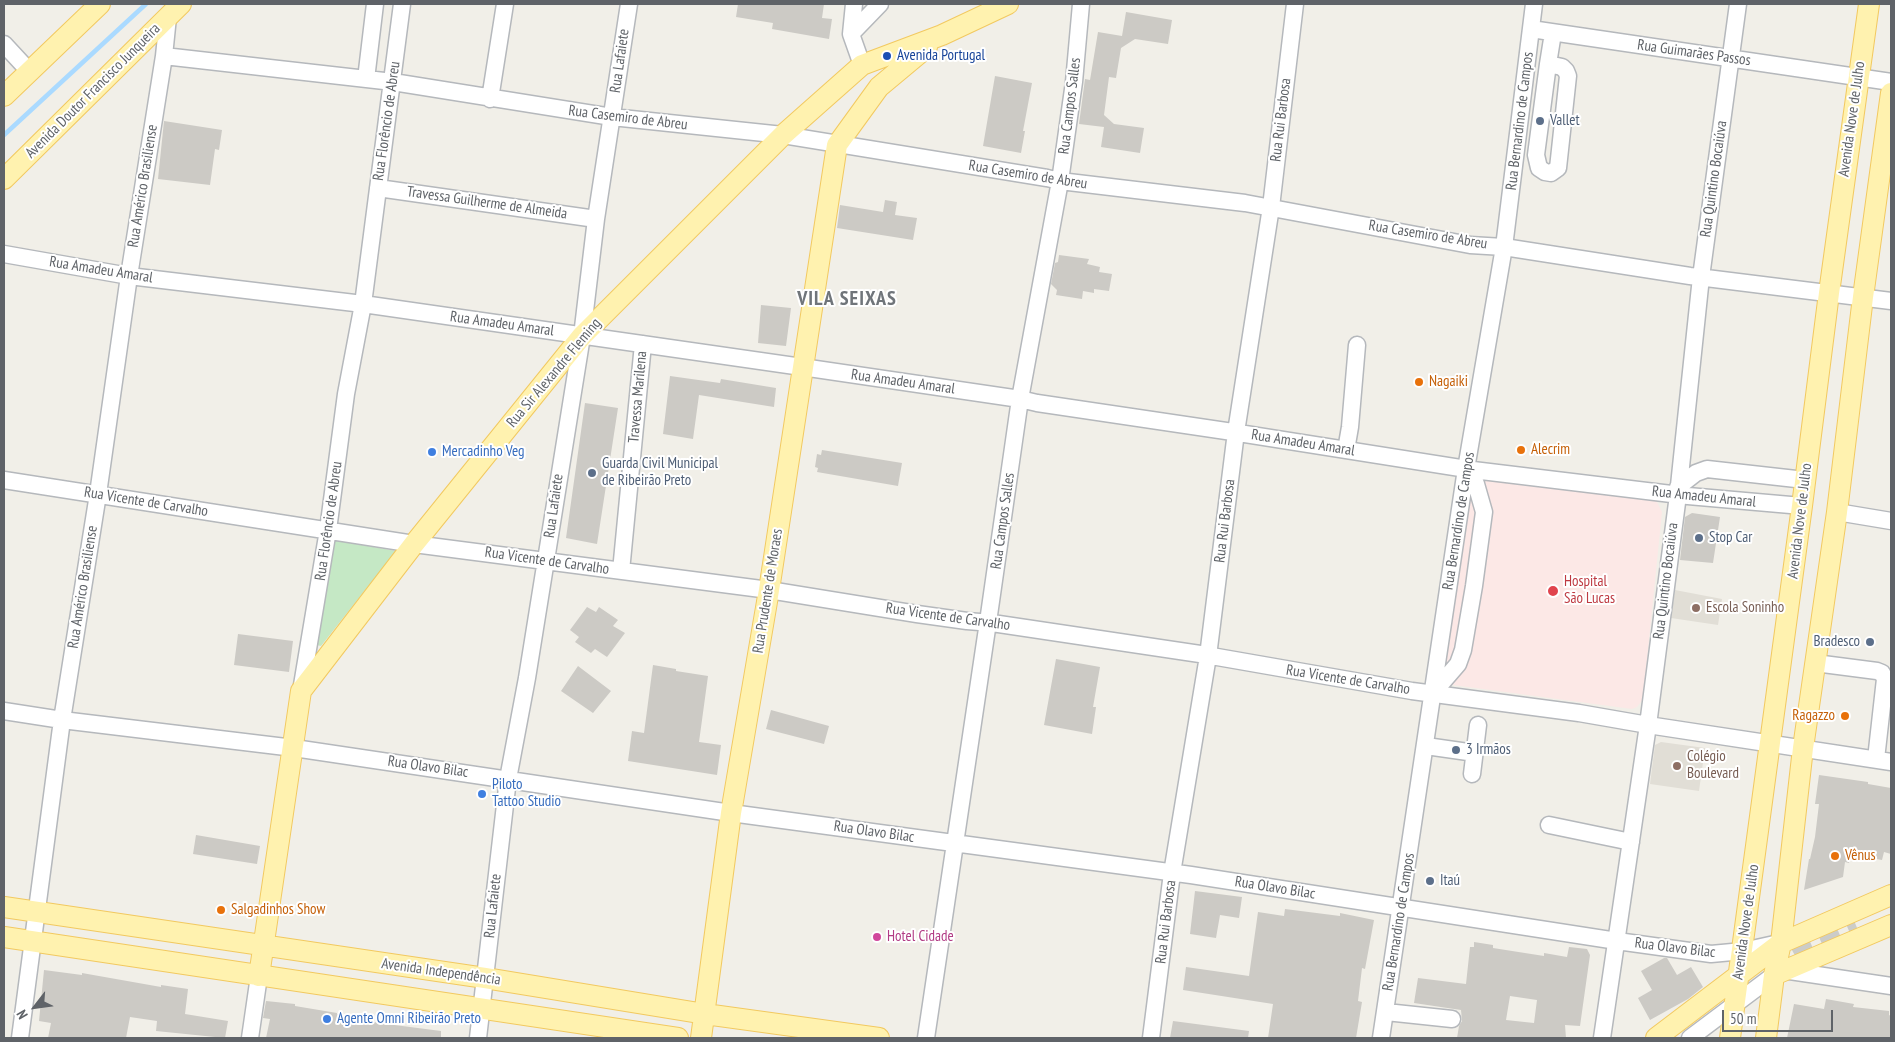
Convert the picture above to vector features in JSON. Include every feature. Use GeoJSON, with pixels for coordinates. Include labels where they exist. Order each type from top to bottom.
{"type":"FeatureCollection","features":[{"type":"Feature","properties":{"kind":"main road"},"geometry":{"type":"LineString","coordinates":[[4,96],[100,4]]}},
{"type":"Feature","properties":{"kind":"main road"},"geometry":{"type":"LineString","coordinates":[[878,88],[862,65],[942,35],[1008,4]]}},
{"type":"Feature","properties":{"kind":"main road","name":"Avenida Nove de Julho"},"geometry":{"type":"LineString","coordinates":[[1730,1038],[1869,4]]}},
{"type":"Feature","properties":{"kind":"main road","name":"Avenida Doutor Francisco Junqueira"},"geometry":{"type":"LineString","coordinates":[[4,179],[175,10]]}},
{"type":"Feature","properties":{"kind":"main road"},"geometry":{"type":"LineString","coordinates":[[837,145],[878,88],[897,70],[942,35]]}},
{"type":"Feature","properties":{"kind":"main road","name":"Rua Sir Alexandre Fleming"},"geometry":{"type":"LineString","coordinates":[[301,691],[414,544],[582,336],[783,135],[862,65]]}},
{"type":"Feature","properties":{"kind":"main road"},"geometry":{"type":"LineString","coordinates":[[1766,1038],[1778,972],[1803,748],[1838,512],[1863,297],[1891,93]]}},
{"type":"Feature","properties":{"kind":"main road","name":"Rua Prudente de Moraes"},"geometry":{"type":"LineString","coordinates":[[701,1038],[731,813],[769,590],[837,145]]}},
{"type":"Feature","properties":{"kind":"main road","name":"Rua Florêncio de Abreu"},"geometry":{"type":"LineString","coordinates":[[259,976],[301,691]]}},
{"type":"Feature","properties":{"kind":"main road"},"geometry":{"type":"LineString","coordinates":[[1656,1038],[1781,943],[1891,895]]}},
{"type":"Feature","properties":{"kind":"main road","name":"Avenida Independência"},"geometry":{"type":"LineString","coordinates":[[4,907],[485,978],[705,1014],[879,1038]]}},
{"type":"Feature","properties":{"kind":"main road"},"geometry":{"type":"LineString","coordinates":[[1855,923],[1891,908]]}},
{"type":"Feature","properties":{"kind":"main road"},"geometry":{"type":"LineString","coordinates":[[1778,972],[1891,925]]}},
{"type":"Feature","properties":{"kind":"main road","name":"Avenida Independência"},"geometry":{"type":"LineString","coordinates":[[4,937],[678,1038]]}},
{"type":"Feature","properties":{"kind":"street"},"geometry":{"type":"LineString","coordinates":[[366,79],[375,4]]}},
{"type":"Feature","properties":{"kind":"street","name":"Rua Florêncio de Abreu"},"geometry":{"type":"LineString","coordinates":[[301,691],[328,530],[346,394],[363,304],[402,4]]}},
{"type":"Feature","properties":{"kind":"street"},"geometry":{"type":"LineString","coordinates":[[490,99],[505,4]]}},
{"type":"Feature","properties":{"kind":"street","name":"Rua Lafaiete"},"geometry":{"type":"LineString","coordinates":[[478,1038],[508,779],[527,678],[582,336],[596,219],[628,4]]}},
{"type":"Feature","properties":{"kind":"street"},"geometry":{"type":"LineString","coordinates":[[854,4],[851,34],[862,65]]}},
{"type":"Feature","properties":{"kind":"street"},"geometry":{"type":"LineString","coordinates":[[851,34],[880,4]]}},
{"type":"Feature","properties":{"kind":"street","name":"Rua Campos Salles"},"geometry":{"type":"LineString","coordinates":[[926,1038],[1020,399],[1060,182],[1074,82],[1081,4]]}},
{"type":"Feature","properties":{"kind":"street","name":"Rua Rui Barbosa"},"geometry":{"type":"LineString","coordinates":[[1151,1038],[1172,873],[1208,656],[1236,432],[1271,207],[1295,4]]}},
{"type":"Feature","properties":{"kind":"street","name":"Rua Bernardino de Campos"},"geometry":{"type":"LineString","coordinates":[[1381,1038],[1402,908],[1466,469],[1504,247],[1534,4]]}},
{"type":"Feature","properties":{"kind":"street","name":"Rua Quintino Bocaiúva"},"geometry":{"type":"LineString","coordinates":[[1602,1038],[1648,726],[1678,491],[1701,277],[1738,4]]}},
{"type":"Feature","properties":{"kind":"street","name":"Rua Américo Brasiliense"},"geometry":{"type":"LineString","coordinates":[[20,1038],[62,720],[164,56],[175,10]]}},
{"type":"Feature","properties":{"kind":"street","name":"Rua Guimarães Passos"},"geometry":{"type":"LineString","coordinates":[[1531,29],[1891,82]]}},
{"type":"Feature","properties":{"kind":"street"},"geometry":{"type":"LineString","coordinates":[[1548,64],[1562,67],[1568,76],[1558,168],[1550,173],[1539,168],[1536,155],[1548,64],[1553,33]]}},
{"type":"Feature","properties":{"kind":"street"},"geometry":{"type":"LineString","coordinates":[[4,44],[29,71]]}},
{"type":"Feature","properties":{"kind":"street","name":"Rua Casemiro de Abreu"},"geometry":{"type":"LineString","coordinates":[[164,56],[392,82],[612,117],[783,135],[1047,178],[1060,182],[1271,207],[1470,245],[1504,247],[1701,277],[1891,301]]}},
{"type":"Feature","properties":{"kind":"street","name":"Travessa Guilherme de Almeida"},"geometry":{"type":"LineString","coordinates":[[378,188],[596,219]]}},
{"type":"Feature","properties":{"kind":"street","name":"Rua Amadeu Amaral"},"geometry":{"type":"LineString","coordinates":[[4,254],[129,276],[363,304],[1020,399],[1466,469],[1802,506]]}},
{"type":"Feature","properties":{"kind":"street","name":"Travessa Marilena"},"geometry":{"type":"LineString","coordinates":[[621,571],[643,344]]}},
{"type":"Feature","properties":{"kind":"street"},"geometry":{"type":"LineString","coordinates":[[1346,450],[1350,427],[1357,345]]}},
{"type":"Feature","properties":{"kind":"street"},"geometry":{"type":"LineString","coordinates":[[1678,491],[1696,473],[1708,468],[1805,480]]}},
{"type":"Feature","properties":{"kind":"street"},"geometry":{"type":"LineString","coordinates":[[1433,693],[1458,664],[1463,650],[1474,586],[1484,512],[1476,484],[1466,469]]}},
{"type":"Feature","properties":{"kind":"street","name":"Rua Vicente de Carvalho"},"geometry":{"type":"LineString","coordinates":[[4,480],[414,544],[769,590],[917,614],[988,622],[1433,693],[1579,713],[1648,726],[1883,760]]}},
{"type":"Feature","properties":{"kind":"street"},"geometry":{"type":"LineString","coordinates":[[1838,512],[1891,521]]}},
{"type":"Feature","properties":{"kind":"street"},"geometry":{"type":"LineString","coordinates":[[1815,663],[1882,673],[1885,679],[1883,760]]}},
{"type":"Feature","properties":{"kind":"street","name":"Rua Olavo Bilac"},"geometry":{"type":"LineString","coordinates":[[4,711],[62,720],[294,748],[731,813],[1172,873],[1711,954],[1743,951],[1781,943]]}},
{"type":"Feature","properties":{"kind":"street"},"geometry":{"type":"LineString","coordinates":[[1472,774],[1478,725]]}},
{"type":"Feature","properties":{"kind":"street"},"geometry":{"type":"LineString","coordinates":[[1426,746],[1475,754]]}},
{"type":"Feature","properties":{"kind":"street"},"geometry":{"type":"LineString","coordinates":[[1549,825],[1631,842]]}},
{"type":"Feature","properties":{"kind":"street"},"geometry":{"type":"LineString","coordinates":[[1690,1038],[1778,972],[1891,986]]}},
{"type":"Feature","properties":{"kind":"street","name":"Rua Florêncio de Abreu"},"geometry":{"type":"LineString","coordinates":[[250,1038],[259,976]]}},
{"type":"Feature","properties":{"kind":"street"},"geometry":{"type":"LineString","coordinates":[[1386,1012],[1452,1019]]}},
{"type":"Feature","properties":{"kind":"shaded area","name":"Hospital São Lucas"},"geometry":{"type":"Polygon","coordinates":[[[1474,475],[1656,500],[1662,512],[1643,699],[1637,707],[1632,709],[1453,685],[1447,682],[1441,674],[1468,482],[1474,475]]]}},
{"type":"Feature","properties":{"kind":"shaded area","name":"Escola Soninho"},"geometry":{"type":"Polygon","coordinates":[[[1675,590],[1722,599],[1718,625],[1671,618],[1675,590]]]}},
{"type":"Feature","properties":{"kind":"shaded area","name":"Colégio Boulevard"},"geometry":{"type":"Polygon","coordinates":[[[1661,742],[1705,748],[1699,791],[1650,784],[1655,745],[1661,742]]]}},
{"type":"Feature","properties":{"kind":"green space"},"geometry":{"type":"Polygon","coordinates":[[[334,540],[396,551],[321,646],[312,644],[334,540]]]}},
{"type":"Feature","properties":{"kind":"building"},"geometry":{"type":"Polygon","coordinates":[[[738,4],[824,4],[822,18],[832,19],[829,39],[772,29],[773,23],[736,17],[738,4]]]}},
{"type":"Feature","properties":{"kind":"building"},"geometry":{"type":"Polygon","coordinates":[[[1126,12],[1172,20],[1168,44],[1135,39],[1121,48],[1116,78],[1109,77],[1104,115],[1114,124],[1144,128],[1140,153],[1101,147],[1104,127],[1079,124],[1085,79],[1090,80],[1098,32],[1122,36],[1126,12]]]}},
{"type":"Feature","properties":{"kind":"building"},"geometry":{"type":"Polygon","coordinates":[[[995,76],[1032,83],[1021,153],[983,146],[995,76]]]}},
{"type":"Feature","properties":{"kind":"building"},"geometry":{"type":"Polygon","coordinates":[[[164,121],[222,130],[219,150],[215,149],[210,185],[158,179],[164,121]]]}},
{"type":"Feature","properties":{"kind":"building"},"geometry":{"type":"Polygon","coordinates":[[[885,200],[897,202],[895,215],[917,218],[913,240],[837,228],[840,205],[883,212],[885,200]]]}},
{"type":"Feature","properties":{"kind":"building"},"geometry":{"type":"Polygon","coordinates":[[[1059,255],[1089,259],[1087,264],[1100,267],[1099,272],[1112,274],[1109,291],[1094,289],[1094,293],[1083,291],[1082,299],[1056,295],[1057,290],[1051,284],[1055,263],[1058,262],[1059,255]]]}},
{"type":"Feature","properties":{"kind":"building"},"geometry":{"type":"Polygon","coordinates":[[[761,305],[791,308],[786,346],[758,343],[761,305]]]}},
{"type":"Feature","properties":{"kind":"building"},"geometry":{"type":"Polygon","coordinates":[[[670,376],[720,383],[721,379],[776,388],[774,407],[699,395],[693,439],[663,434],[670,376]]]}},
{"type":"Feature","properties":{"kind":"building","name":"Guarda Civil Municipal de Ribeirão Preto"},"geometry":{"type":"Polygon","coordinates":[[[585,403],[618,408],[597,544],[566,538],[585,403]]]}},
{"type":"Feature","properties":{"kind":"building"},"geometry":{"type":"Polygon","coordinates":[[[822,450],[902,463],[898,486],[817,472],[818,468],[815,467],[817,454],[821,455],[822,450]]]}},
{"type":"Feature","properties":{"kind":"building","name":"Stop Car"},"geometry":{"type":"Polygon","coordinates":[[[1692,513],[1720,517],[1713,563],[1680,560],[1685,517],[1692,513]]]}},
{"type":"Feature","properties":{"kind":"building"},"geometry":{"type":"Polygon","coordinates":[[[587,607],[596,612],[599,607],[618,620],[613,626],[625,633],[607,657],[595,649],[591,653],[575,642],[579,637],[570,630],[587,607]]]}},
{"type":"Feature","properties":{"kind":"building"},"geometry":{"type":"Polygon","coordinates":[[[238,634],[293,641],[289,672],[234,665],[238,634]]]}},
{"type":"Feature","properties":{"kind":"building"},"geometry":{"type":"Polygon","coordinates":[[[1056,659],[1100,667],[1093,707],[1096,707],[1092,734],[1044,725],[1056,659]]]}},
{"type":"Feature","properties":{"kind":"building"},"geometry":{"type":"Polygon","coordinates":[[[653,665],[708,676],[699,742],[721,745],[717,775],[628,761],[632,731],[644,733],[653,665]]]}},
{"type":"Feature","properties":{"kind":"building"},"geometry":{"type":"Polygon","coordinates":[[[578,666],[611,691],[593,713],[561,691],[578,666]]]}},
{"type":"Feature","properties":{"kind":"building"},"geometry":{"type":"Polygon","coordinates":[[[771,710],[829,726],[824,744],[766,729],[771,710]]]}},
{"type":"Feature","properties":{"kind":"building"},"geometry":{"type":"Polygon","coordinates":[[[1819,775],[1868,782],[1868,784],[1891,788],[1891,854],[1884,852],[1882,860],[1850,854],[1849,863],[1845,862],[1843,877],[1804,890],[1815,837],[1819,804],[1815,804],[1819,775]]]}},
{"type":"Feature","properties":{"kind":"building"},"geometry":{"type":"Polygon","coordinates":[[[196,835],[260,846],[257,864],[193,854],[196,835]]]}},
{"type":"Feature","properties":{"kind":"building"},"geometry":{"type":"Polygon","coordinates":[[[1195,891],[1242,897],[1239,918],[1220,915],[1216,938],[1190,934],[1195,891]]]}},
{"type":"Feature","properties":{"kind":"building"},"geometry":{"type":"Polygon","coordinates":[[[1285,909],[1340,916],[1340,913],[1374,920],[1365,969],[1362,968],[1358,1001],[1362,1002],[1356,1038],[1268,1038],[1273,1004],[1183,990],[1186,967],[1249,976],[1258,912],[1284,916],[1285,909]]]}},
{"type":"Feature","properties":{"kind":"building"},"geometry":{"type":"Polygon","coordinates":[[[1474,942],[1493,945],[1493,948],[1544,956],[1544,953],[1567,957],[1569,947],[1587,949],[1590,955],[1580,1026],[1565,1025],[1566,1038],[1457,1038],[1462,1021],[1461,1010],[1414,1003],[1418,978],[1466,984],[1470,947],[1474,947],[1474,942]],[[1510,996],[1506,1020],[1534,1023],[1537,1000],[1510,996]]]}},
{"type":"Feature","properties":{"kind":"building"},"geometry":{"type":"Polygon","coordinates":[[[1667,958],[1677,975],[1691,967],[1703,987],[1688,999],[1650,1020],[1638,998],[1652,990],[1641,971],[1667,958]]]}},
{"type":"Feature","properties":{"kind":"building"},"geometry":{"type":"Polygon","coordinates":[[[44,970],[82,975],[82,973],[161,987],[161,985],[188,989],[185,1014],[228,1021],[225,1038],[156,1031],[157,1021],[130,1017],[126,1038],[48,1038],[51,1023],[39,1021],[44,970]]]}},
{"type":"Feature","properties":{"kind":"building"},"geometry":{"type":"Polygon","coordinates":[[[1826,999],[1854,1004],[1853,1007],[1889,1011],[1891,1016],[1891,1038],[1787,1038],[1794,1004],[1824,1009],[1826,999]]]}},
{"type":"Feature","properties":{"kind":"building"},"geometry":{"type":"Polygon","coordinates":[[[266,1001],[295,1004],[295,1006],[379,1023],[441,1031],[441,1038],[266,1038],[270,1019],[263,1018],[266,1001]]]}},
{"type":"Feature","properties":{"kind":"building"},"geometry":{"type":"Polygon","coordinates":[[[1173,1021],[1249,1031],[1248,1038],[1170,1038],[1173,1021]]]}},
{"type":"Feature","properties":{"kind":"waterway"},"geometry":{"type":"LineString","coordinates":[[4,135],[146,4]]}},
{"type":"Feature","properties":{"kind":"tunnel"},"geometry":{"type":"LineString","coordinates":[[1768,968],[1775,961],[1803,945],[1855,923]]}},
{"type":"Feature","properties":{"kind":"place","name":"Avenida Portugal"},"geometry":{"type":"Point","coordinates":[887,56]}},
{"type":"Feature","properties":{"kind":"place","name":"Vallet"},"geometry":{"type":"Point","coordinates":[1540,121]}},
{"type":"Feature","properties":{"kind":"place","name":"Nagaiki"},"geometry":{"type":"Point","coordinates":[1419,382]}},
{"type":"Feature","properties":{"kind":"place","name":"Alecrim"},"geometry":{"type":"Point","coordinates":[1521,450]}},
{"type":"Feature","properties":{"kind":"place","name":"Mercadinho Veg"},"geometry":{"type":"Point","coordinates":[432,452]}},
{"type":"Feature","properties":{"kind":"place","name":"Guarda Civil Municipal de Ribeirão Preto"},"geometry":{"type":"Point","coordinates":[592,473]}},
{"type":"Feature","properties":{"kind":"place","name":"Stop Car"},"geometry":{"type":"Point","coordinates":[1699,538]}},
{"type":"Feature","properties":{"kind":"place","name":"Hospital São Lucas"},"geometry":{"type":"Point","coordinates":[1553,591]}},
{"type":"Feature","properties":{"kind":"place","name":"Escola Soninho"},"geometry":{"type":"Point","coordinates":[1696,608]}},
{"type":"Feature","properties":{"kind":"place","name":"Bradesco"},"geometry":{"type":"Point","coordinates":[1870,642]}},
{"type":"Feature","properties":{"kind":"place","name":"Ragazzo"},"geometry":{"type":"Point","coordinates":[1845,716]}},
{"type":"Feature","properties":{"kind":"place","name":"3 Irmãos"},"geometry":{"type":"Point","coordinates":[1456,750]}},
{"type":"Feature","properties":{"kind":"place","name":"Colégio Boulevard"},"geometry":{"type":"Point","coordinates":[1677,766]}},
{"type":"Feature","properties":{"kind":"place","name":"Piloto Tattoo Studio"},"geometry":{"type":"Point","coordinates":[482,794]}},
{"type":"Feature","properties":{"kind":"place","name":"Vênus"},"geometry":{"type":"Point","coordinates":[1835,856]}},
{"type":"Feature","properties":{"kind":"place","name":"Itaú"},"geometry":{"type":"Point","coordinates":[1430,881]}},
{"type":"Feature","properties":{"kind":"place","name":"Salgadinhos Show"},"geometry":{"type":"Point","coordinates":[221,910]}},
{"type":"Feature","properties":{"kind":"place","name":"Hotel Cidade"},"geometry":{"type":"Point","coordinates":[877,937]}},
{"type":"Feature","properties":{"kind":"place","name":"Agente Omni Ribeirão Preto"},"geometry":{"type":"Point","coordinates":[327,1019]}},
{"type":"Feature","properties":{"kind":"district","name":"VILA SEIXAS"},"geometry":{"type":"Point","coordinates":[847,299]}}]}
